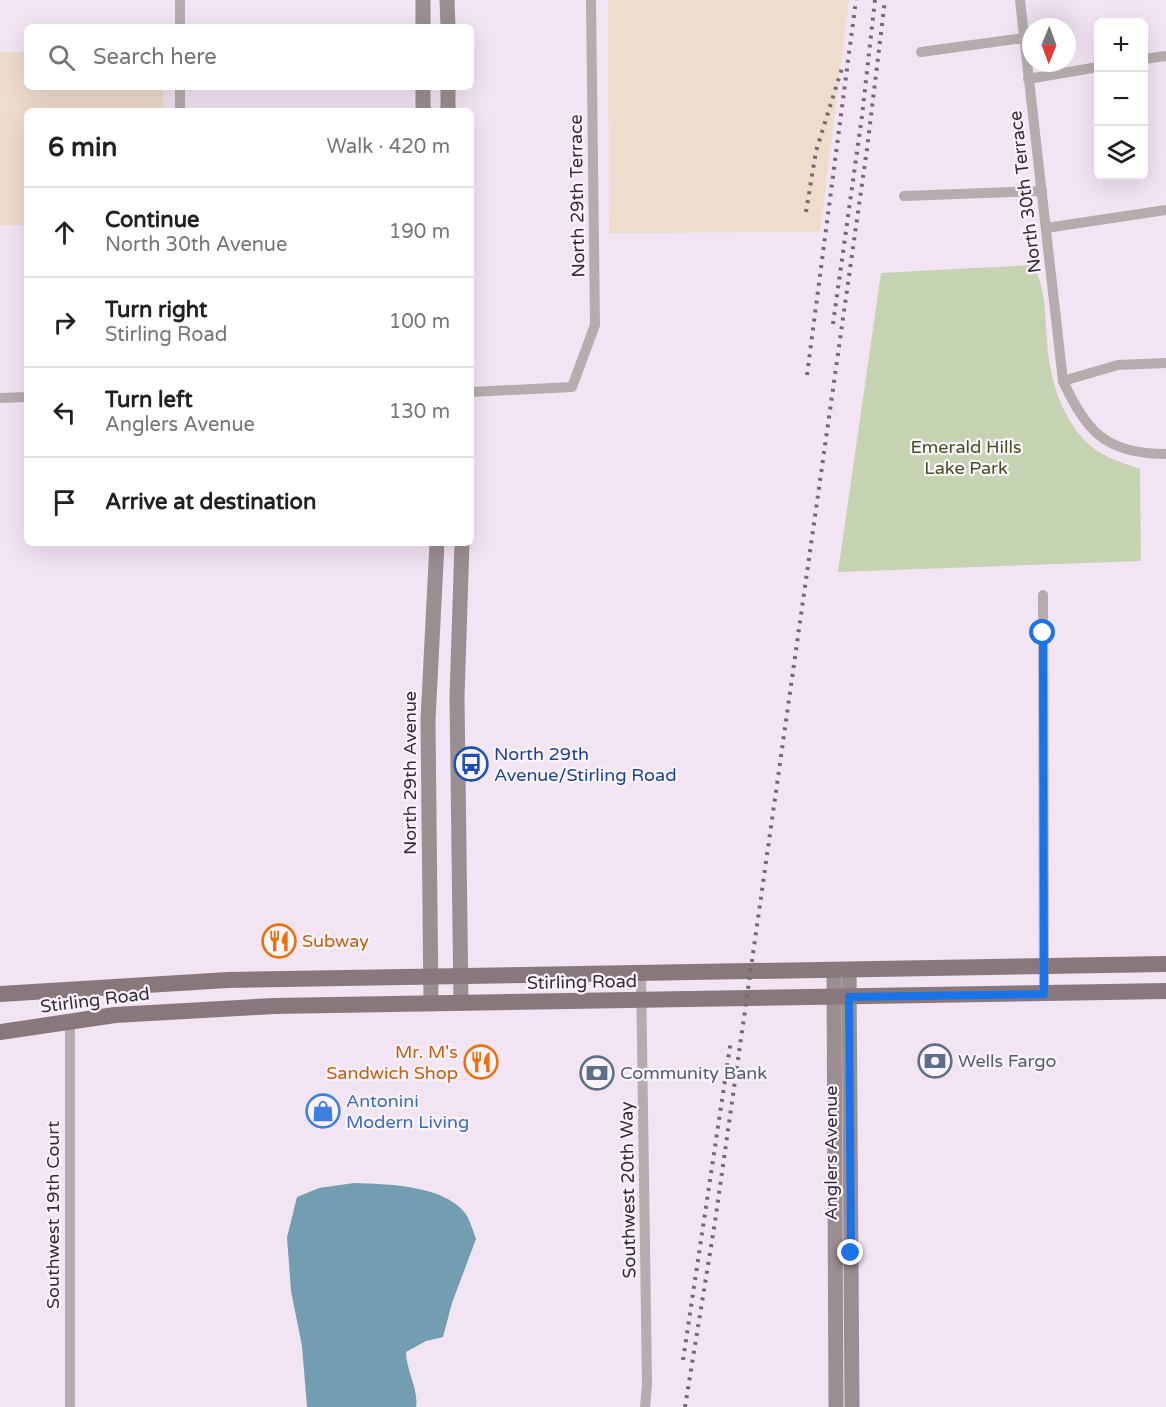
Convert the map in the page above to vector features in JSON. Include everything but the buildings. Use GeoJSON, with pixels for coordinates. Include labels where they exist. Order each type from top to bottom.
{"type":"FeatureCollection","features":[{"type":"Feature","properties":{"kind":"main road","name":"Stirling Road"},"geometry":{"type":"LineString","coordinates":[[0,994],[228,980],[1166,964]]}},
{"type":"Feature","properties":{"kind":"main road","name":"Stirling Road"},"geometry":{"type":"LineString","coordinates":[[0,1032],[114,1015],[198,1009],[1166,991]]}},
{"type":"Feature","properties":{"kind":"street"},"geometry":{"type":"LineString","coordinates":[[180,0],[180,24]]}},
{"type":"Feature","properties":{"kind":"street"},"geometry":{"type":"LineString","coordinates":[[423,0],[423,24]]}},
{"type":"Feature","properties":{"kind":"street"},"geometry":{"type":"LineString","coordinates":[[447,0],[448,24]]}},
{"type":"Feature","properties":{"kind":"street","name":"North 29th Terrace"},"geometry":{"type":"LineString","coordinates":[[474,392],[572,387],[595,325],[591,0]]}},
{"type":"Feature","properties":{"kind":"street","name":"North 30th Terrace"},"geometry":{"type":"LineString","coordinates":[[1020,0],[1022,19]]}},
{"type":"Feature","properties":{"kind":"street"},"geometry":{"type":"LineString","coordinates":[[921,52],[1022,38]]}},
{"type":"Feature","properties":{"kind":"street"},"geometry":{"type":"LineString","coordinates":[[1148,59],[1166,56]]}},
{"type":"Feature","properties":{"kind":"street"},"geometry":{"type":"LineString","coordinates":[[1028,79],[1094,68]]}},
{"type":"Feature","properties":{"kind":"street","name":"North 30th Terrace"},"geometry":{"type":"LineString","coordinates":[[1027,72],[1063,381]]}},
{"type":"Feature","properties":{"kind":"street"},"geometry":{"type":"LineString","coordinates":[[180,90],[180,108]]}},
{"type":"Feature","properties":{"kind":"street"},"geometry":{"type":"LineString","coordinates":[[423,90],[423,108]]}},
{"type":"Feature","properties":{"kind":"street"},"geometry":{"type":"LineString","coordinates":[[448,90],[448,108]]}},
{"type":"Feature","properties":{"kind":"street"},"geometry":{"type":"LineString","coordinates":[[904,196],[1042,191]]}},
{"type":"Feature","properties":{"kind":"street"},"geometry":{"type":"LineString","coordinates":[[1046,228],[1166,210]]}},
{"type":"Feature","properties":{"kind":"street"},"geometry":{"type":"LineString","coordinates":[[1166,363],[1118,365],[1063,381],[1090,429],[1111,444],[1144,454],[1166,454]]}},
{"type":"Feature","properties":{"kind":"street"},"geometry":{"type":"LineString","coordinates":[[0,398],[24,398]]}},
{"type":"Feature","properties":{"kind":"street","name":"North 29th Avenue"},"geometry":{"type":"LineString","coordinates":[[431,1004],[428,720],[437,546]]}},
{"type":"Feature","properties":{"kind":"street"},"geometry":{"type":"LineString","coordinates":[[461,1003],[457,697],[462,546]]}},
{"type":"Feature","properties":{"kind":"street"},"geometry":{"type":"LineString","coordinates":[[1043,595],[1044,994]]}},
{"type":"Feature","properties":{"kind":"street","name":"Anglers Avenue"},"geometry":{"type":"LineString","coordinates":[[836,1407],[842,970]]}},
{"type":"Feature","properties":{"kind":"street","name":"Southwest 20th Way"},"geometry":{"type":"LineString","coordinates":[[641,973],[647,1384],[645,1407]]}},
{"type":"Feature","properties":{"kind":"street","name":"Anglers Avenue"},"geometry":{"type":"LineString","coordinates":[[841,997],[852,1407]]}},
{"type":"Feature","properties":{"kind":"street","name":"Southwest 19th Court"},"geometry":{"type":"LineString","coordinates":[[70,1022],[70,1407]]}},
{"type":"Feature","properties":{"kind":"street"},"geometry":{"type":"LineString","coordinates":[[836,1331],[840,1341],[852,1351]]}},
{"type":"Feature","properties":{"kind":"shaded area"},"geometry":{"type":"Polygon","coordinates":[[[608,0],[849,0],[820,232],[609,233],[608,0]]]}},
{"type":"Feature","properties":{"kind":"shaded area"},"geometry":{"type":"Polygon","coordinates":[[[0,52],[24,52],[24,90],[163,90],[163,108],[24,108],[24,225],[0,225],[0,52]]]}},
{"type":"Feature","properties":{"kind":"green space","name":"Emerald Hills Lake Park"},"geometry":{"type":"Polygon","coordinates":[[[1033,265],[1043,292],[1051,371],[1060,402],[1067,416],[1085,441],[1097,451],[1140,469],[1141,561],[838,572],[881,273],[1033,265]]]}},
{"type":"Feature","properties":{"kind":"water"},"geometry":{"type":"Polygon","coordinates":[[[354,1183],[414,1188],[443,1197],[456,1204],[465,1213],[476,1239],[452,1303],[443,1337],[426,1341],[406,1352],[416,1394],[416,1407],[307,1407],[302,1346],[291,1291],[287,1237],[297,1197],[319,1188],[354,1183]]]}},
{"type":"Feature","properties":{"kind":"railway"},"geometry":{"type":"LineString","coordinates":[[807,375],[856,0]]}},
{"type":"Feature","properties":{"kind":"railway"},"geometry":{"type":"LineString","coordinates":[[833,324],[862,116],[875,0]]}},
{"type":"Feature","properties":{"kind":"railway"},"geometry":{"type":"LineString","coordinates":[[685,1407],[715,1222],[867,149],[885,0]]}},
{"type":"Feature","properties":{"kind":"railway"},"geometry":{"type":"LineString","coordinates":[[806,212],[816,151],[843,65]]}},
{"type":"Feature","properties":{"kind":"railway"},"geometry":{"type":"LineString","coordinates":[[683,1360],[731,1040]]}},
{"type":"Feature","properties":{"kind":"place","name":"North 29th Avenue/Stirling Road"},"geometry":{"type":"Point","coordinates":[471,764]}},
{"type":"Feature","properties":{"kind":"place","name":"Subway"},"geometry":{"type":"Point","coordinates":[279,941]}},
{"type":"Feature","properties":{"kind":"place","name":"Wells Fargo"},"geometry":{"type":"Point","coordinates":[935,1061]}},
{"type":"Feature","properties":{"kind":"place","name":"Mr. M's Sandwich Shop"},"geometry":{"type":"Point","coordinates":[481,1062]}},
{"type":"Feature","properties":{"kind":"place","name":"Community Bank"},"geometry":{"type":"Point","coordinates":[597,1073]}},
{"type":"Feature","properties":{"kind":"place","name":"Antonini Modern Living"},"geometry":{"type":"Point","coordinates":[323,1111]}},
{"type":"Feature","properties":{"kind":"route"},"geometry":{"type":"LineString","coordinates":[[851,1253],[849,997],[1044,994],[1043,633]]}}]}
